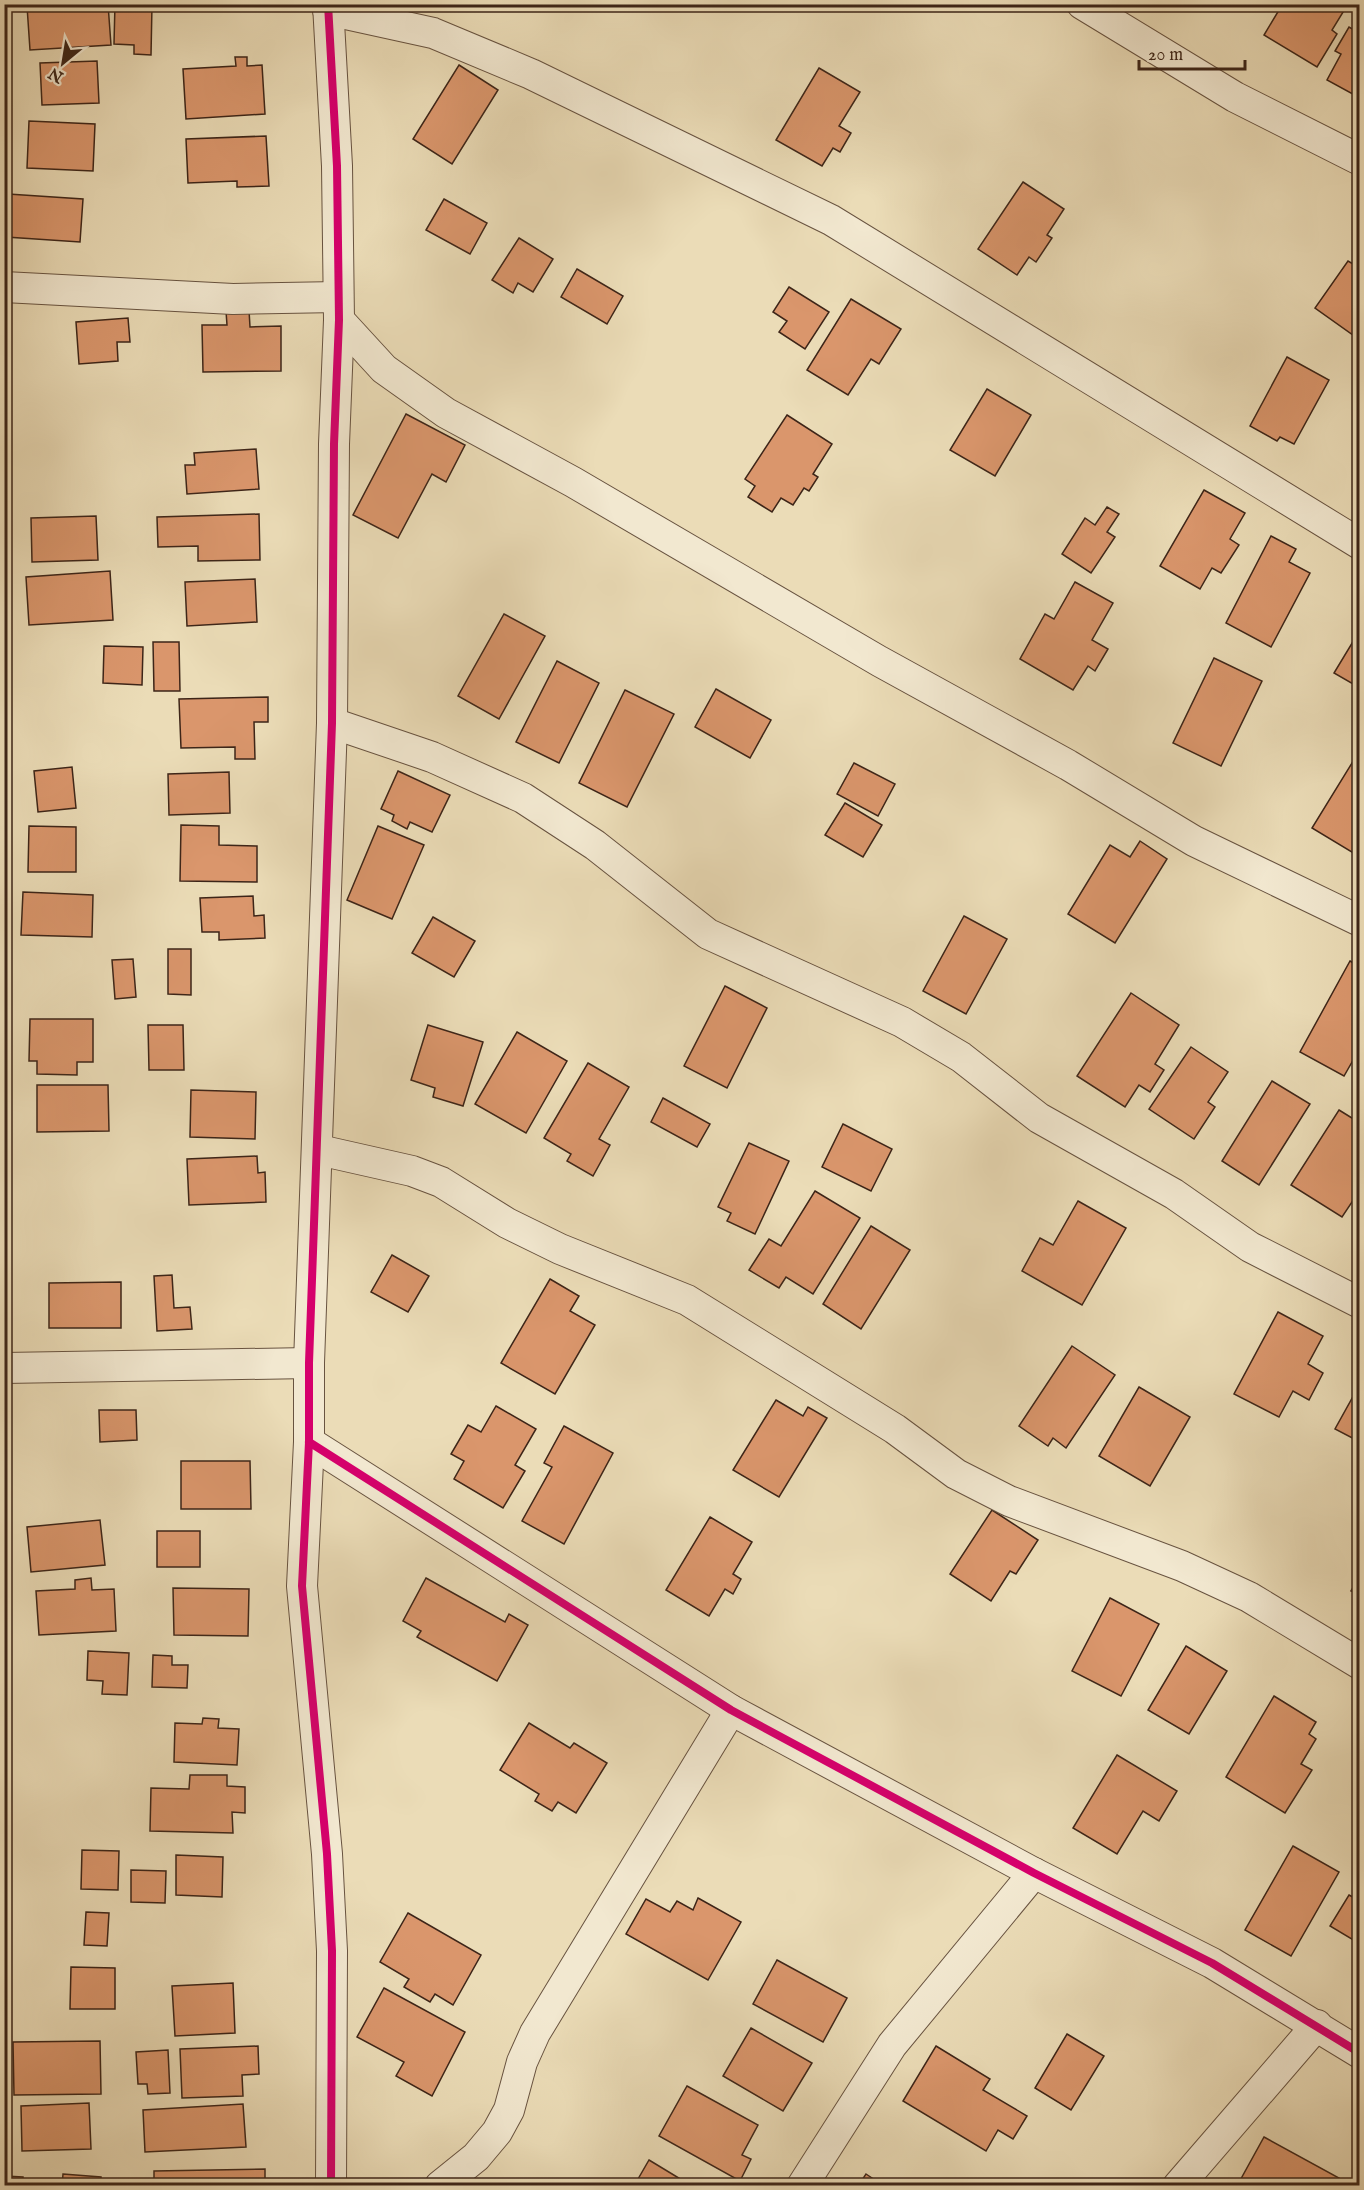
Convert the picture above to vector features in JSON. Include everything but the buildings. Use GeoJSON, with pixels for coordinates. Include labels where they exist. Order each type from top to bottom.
{"type":"FeatureCollection","features":[{"type":"Feature","properties":{"kind":"street"},"geometry":{"type":"LineString","coordinates":[[1083,4],[1235,96],[1359,160]]}},
{"type":"Feature","properties":{"kind":"street"},"geometry":{"type":"LineString","coordinates":[[331,2186],[332,1951],[327,1854],[302,1586],[309,1442],[309,1363],[319,1150],[332,723],[334,444],[339,308],[337,166],[328,7],[433,33],[510,65],[831,220],[1359,544]]}},
{"type":"Feature","properties":{"kind":"street"},"geometry":{"type":"LineString","coordinates":[[4,287],[233,299],[339,308],[384,369],[446,413],[573,482],[879,661],[1068,765],[1194,841],[1359,921]]}},
{"type":"Feature","properties":{"kind":"street"},"geometry":{"type":"LineString","coordinates":[[332,723],[432,757],[523,798],[595,845],[708,934],[902,1022],[961,1057],[1039,1118],[1174,1194],[1250,1247],[1359,1303]]}},
{"type":"Feature","properties":{"kind":"street"},"geometry":{"type":"LineString","coordinates":[[319,1150],[412,1171],[441,1182],[507,1223],[560,1249],[687,1300],[895,1429],[956,1474],[1009,1501],[1182,1566],[1249,1596],[1359,1664]]}},
{"type":"Feature","properties":{"kind":"street"},"geometry":{"type":"LineString","coordinates":[[4,1368],[309,1363]]}},
{"type":"Feature","properties":{"kind":"street"},"geometry":{"type":"LineString","coordinates":[[309,1442],[731,1710],[1034,1873],[1212,1963],[1317,2025],[1359,2053]]}},
{"type":"Feature","properties":{"kind":"street"},"geometry":{"type":"LineString","coordinates":[[440,2186],[476,2157],[497,2132],[509,2110],[522,2062],[535,2033],[731,1710]]}},
{"type":"Feature","properties":{"kind":"street"},"geometry":{"type":"LineString","coordinates":[[802,2186],[892,2044],[1034,1873]]}},
{"type":"Feature","properties":{"kind":"street"},"geometry":{"type":"LineString","coordinates":[[1178,2186],[1317,2025]]}},
{"type":"Feature","properties":{"kind":"cycle path"},"geometry":{"type":"LineString","coordinates":[[328,4],[337,166],[339,320],[334,444],[332,723],[309,1363],[309,1442],[302,1586],[327,1854],[332,1951],[331,2186]]}},
{"type":"Feature","properties":{"kind":"cycle path"},"geometry":{"type":"LineString","coordinates":[[309,1442],[731,1710],[1034,1873],[1212,1963],[1360,2053]]}}]}
